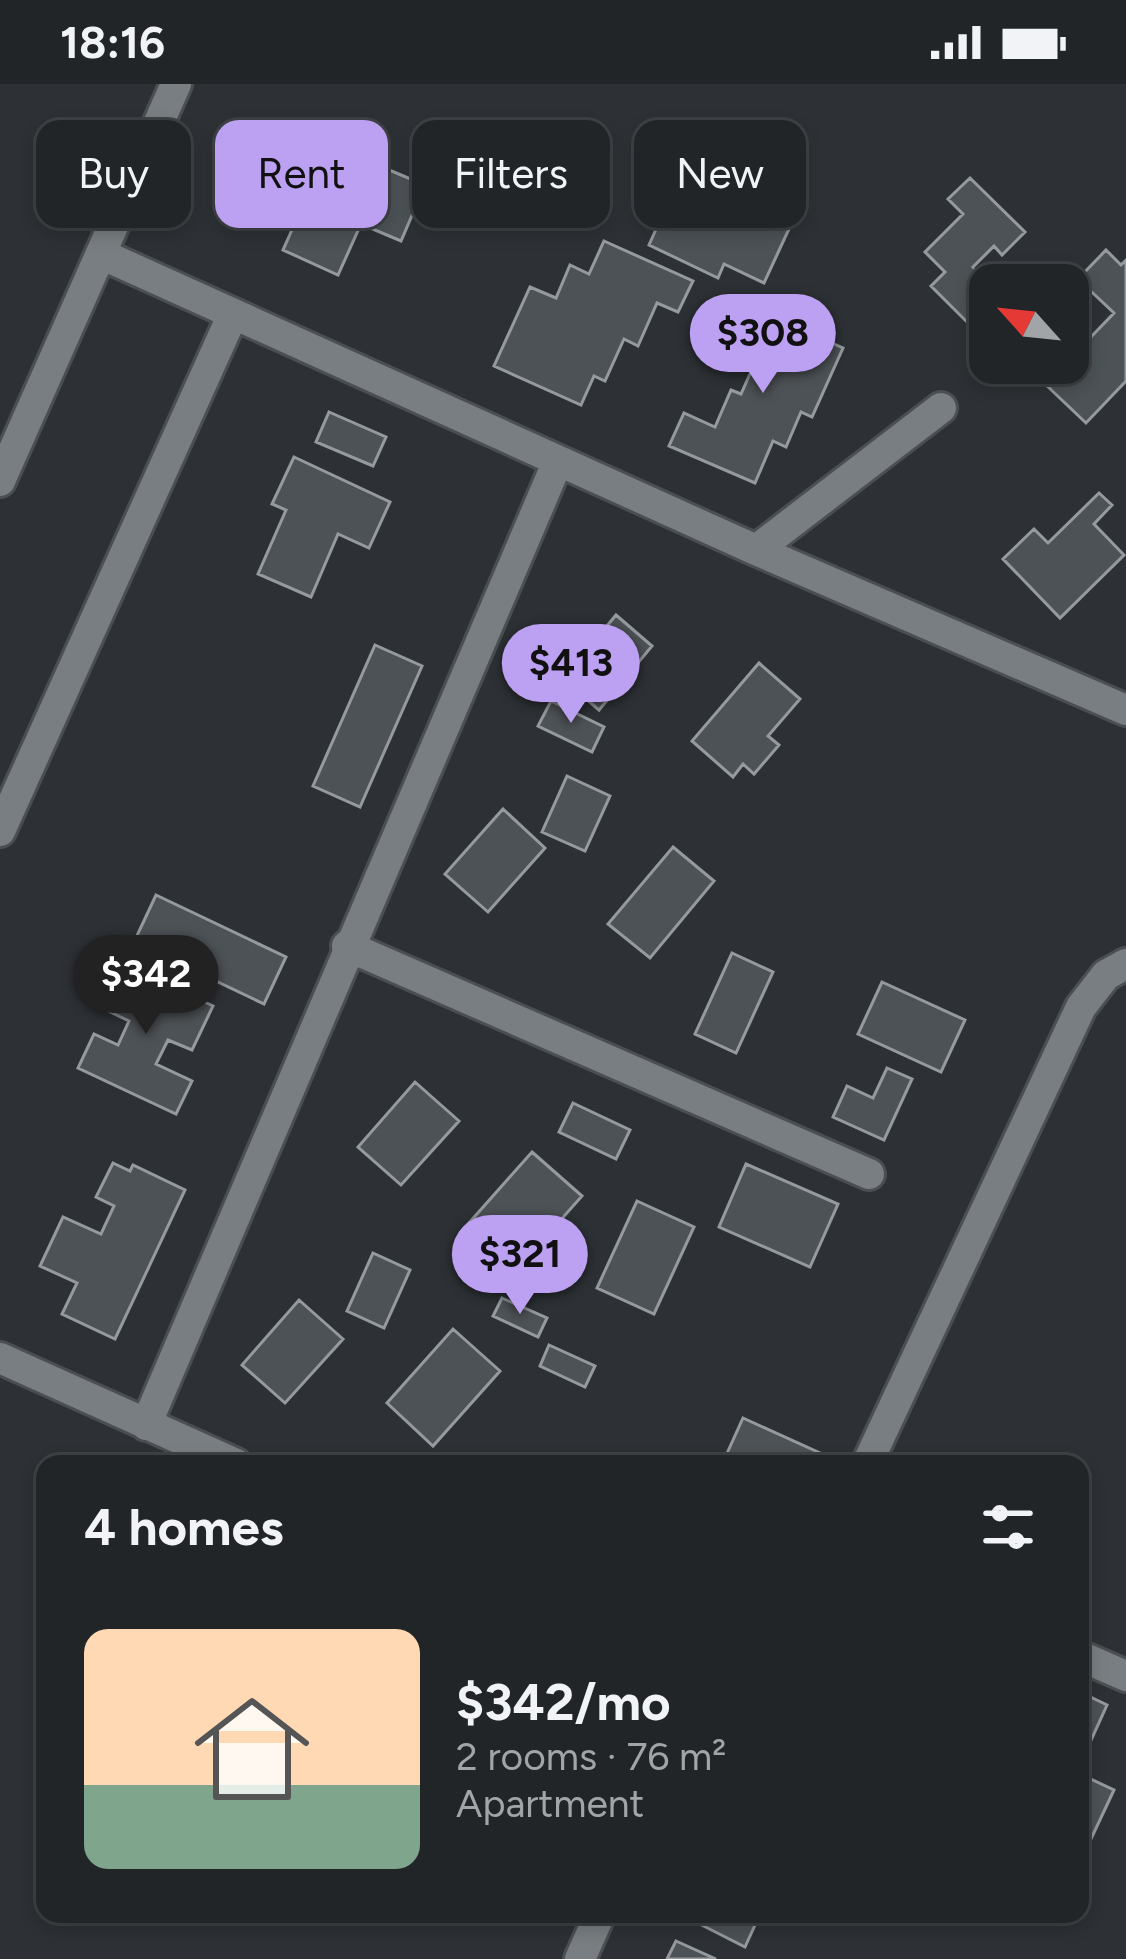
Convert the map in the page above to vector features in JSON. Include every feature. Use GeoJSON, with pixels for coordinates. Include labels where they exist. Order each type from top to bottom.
{"type":"FeatureCollection","features":[{"type":"Feature","properties":{"kind":"street"},"geometry":{"type":"LineString","coordinates":[[0,481],[176,84]]}},
{"type":"Feature","properties":{"kind":"street"},"geometry":{"type":"LineString","coordinates":[[100,254],[756,550],[1126,710]]}},
{"type":"Feature","properties":{"kind":"street"},"geometry":{"type":"LineString","coordinates":[[0,831],[233,314]]}},
{"type":"Feature","properties":{"kind":"street"},"geometry":{"type":"LineString","coordinates":[[756,550],[940,409]]}},
{"type":"Feature","properties":{"kind":"street"},"geometry":{"type":"LineString","coordinates":[[146,1425],[346,946],[558,461]]}},
{"type":"Feature","properties":{"kind":"street"},"geometry":{"type":"LineString","coordinates":[[346,946],[869,1174]]}},
{"type":"Feature","properties":{"kind":"street"},"geometry":{"type":"LineString","coordinates":[[871,1455],[1081,1006],[1106,975],[1126,964]]}},
{"type":"Feature","properties":{"kind":"street"},"geometry":{"type":"LineString","coordinates":[[0,1358],[215,1455]]}},
{"type":"Feature","properties":{"kind":"street"},"geometry":{"type":"LineString","coordinates":[[1089,1660],[1126,1676]]}},
{"type":"Feature","properties":{"kind":"street"},"geometry":{"type":"LineString","coordinates":[[580,1959],[596,1923]]}},
{"type":"Feature","properties":{"kind":"building"},"geometry":{"type":"Polygon","coordinates":[[[388,169],[412,180],[412,215],[401,241],[370,228],[388,228],[388,169]]]}},
{"type":"Feature","properties":{"kind":"building"},"geometry":{"type":"Polygon","coordinates":[[[970,178],[1025,232],[1002,255],[994,246],[976,264],[969,264],[968,323],[931,286],[945,272],[925,252],[963,214],[948,199],[970,178]]]}},
{"type":"Feature","properties":{"kind":"building"},"geometry":{"type":"Polygon","coordinates":[[[293,228],[359,228],[338,275],[283,250],[293,228]]]}},
{"type":"Feature","properties":{"kind":"building"},"geometry":{"type":"Polygon","coordinates":[[[657,228],[789,228],[764,283],[724,264],[718,278],[649,245],[657,228]]]}},
{"type":"Feature","properties":{"kind":"building"},"geometry":{"type":"Polygon","coordinates":[[[604,241],[693,281],[678,312],[657,303],[638,346],[624,339],[605,381],[594,376],[581,405],[494,366],[530,287],[556,298],[570,265],[589,274],[604,241]]]}},
{"type":"Feature","properties":{"kind":"building"},"geometry":{"type":"Polygon","coordinates":[[[1106,250],[1121,265],[1126,260],[1126,381],[1086,423],[1045,384],[1089,384],[1089,339],[1114,313],[1089,289],[1089,268],[1106,250]]]}},
{"type":"Feature","properties":{"kind":"building"},"geometry":{"type":"Polygon","coordinates":[[[743,304],[843,348],[812,417],[801,412],[786,447],[773,441],[755,483],[669,446],[684,413],[715,427],[731,390],[741,394],[760,351],[729,338],[743,304]]]}},
{"type":"Feature","properties":{"kind":"building"},"geometry":{"type":"Polygon","coordinates":[[[329,412],[386,437],[373,466],[316,442],[329,412]]]}},
{"type":"Feature","properties":{"kind":"building"},"geometry":{"type":"Polygon","coordinates":[[[294,457],[390,502],[369,548],[338,534],[311,597],[258,574],[286,510],[272,504],[294,457]]]}},
{"type":"Feature","properties":{"kind":"building"},"geometry":{"type":"Polygon","coordinates":[[[1099,493],[1112,505],[1094,524],[1124,555],[1060,618],[1003,559],[1034,529],[1048,543],[1099,493]]]}},
{"type":"Feature","properties":{"kind":"building"},"geometry":{"type":"Polygon","coordinates":[[[616,615],[652,646],[599,710],[563,679],[616,615]]]}},
{"type":"Feature","properties":{"kind":"building"},"geometry":{"type":"Polygon","coordinates":[[[375,645],[422,666],[360,807],[313,786],[375,645]]]}},
{"type":"Feature","properties":{"kind":"building"},"geometry":{"type":"Polygon","coordinates":[[[759,663],[800,699],[768,736],[779,745],[754,774],[743,764],[733,777],[692,741],[759,663]]]}},
{"type":"Feature","properties":{"kind":"building"},"geometry":{"type":"Polygon","coordinates":[[[551,701],[604,727],[592,752],[538,726],[551,701]]]}},
{"type":"Feature","properties":{"kind":"building"},"geometry":{"type":"Polygon","coordinates":[[[567,776],[610,796],[585,851],[542,832],[567,776]]]}},
{"type":"Feature","properties":{"kind":"building"},"geometry":{"type":"Polygon","coordinates":[[[503,809],[545,848],[488,912],[445,874],[503,809]]]}},
{"type":"Feature","properties":{"kind":"building"},"geometry":{"type":"Polygon","coordinates":[[[673,847],[714,881],[650,958],[608,924],[673,847]]]}},
{"type":"Feature","properties":{"kind":"building"},"geometry":{"type":"Polygon","coordinates":[[[156,895],[286,957],[264,1004],[134,942],[156,895]]]}},
{"type":"Feature","properties":{"kind":"building"},"geometry":{"type":"Polygon","coordinates":[[[732,953],[773,972],[736,1053],[695,1034],[732,953]]]}},
{"type":"Feature","properties":{"kind":"building"},"geometry":{"type":"Polygon","coordinates":[[[118,962],[213,1006],[192,1050],[168,1040],[156,1064],[192,1081],[176,1114],[78,1068],[94,1034],[118,1045],[129,1021],[98,1006],[118,962]]]}},
{"type":"Feature","properties":{"kind":"building"},"geometry":{"type":"Polygon","coordinates":[[[882,982],[965,1020],[941,1072],[858,1034],[882,982]]]}},
{"type":"Feature","properties":{"kind":"building"},"geometry":{"type":"Polygon","coordinates":[[[887,1068],[912,1079],[884,1140],[833,1117],[847,1086],[873,1098],[887,1068]]]}},
{"type":"Feature","properties":{"kind":"building"},"geometry":{"type":"Polygon","coordinates":[[[415,1082],[459,1121],[401,1185],[358,1147],[415,1082]]]}},
{"type":"Feature","properties":{"kind":"building"},"geometry":{"type":"Polygon","coordinates":[[[573,1103],[630,1130],[616,1159],[559,1132],[573,1103]]]}},
{"type":"Feature","properties":{"kind":"building"},"geometry":{"type":"Polygon","coordinates":[[[532,1152],[582,1196],[510,1277],[461,1232],[532,1152]]]}},
{"type":"Feature","properties":{"kind":"building"},"geometry":{"type":"Polygon","coordinates":[[[113,1163],[130,1171],[133,1165],[185,1190],[115,1339],[62,1314],[77,1283],[40,1266],[63,1217],[101,1234],[114,1206],[96,1197],[113,1163]]]}},
{"type":"Feature","properties":{"kind":"building"},"geometry":{"type":"Polygon","coordinates":[[[746,1164],[838,1204],[810,1267],[719,1227],[746,1164]]]}},
{"type":"Feature","properties":{"kind":"building"},"geometry":{"type":"Polygon","coordinates":[[[637,1201],[694,1227],[654,1314],[597,1288],[637,1201]]]}},
{"type":"Feature","properties":{"kind":"building"},"geometry":{"type":"Polygon","coordinates":[[[373,1253],[410,1270],[384,1328],[347,1311],[373,1253]]]}},
{"type":"Feature","properties":{"kind":"building"},"geometry":{"type":"Polygon","coordinates":[[[502,1298],[547,1318],[538,1337],[493,1316],[502,1298]]]}},
{"type":"Feature","properties":{"kind":"building"},"geometry":{"type":"Polygon","coordinates":[[[299,1300],[343,1339],[285,1403],[242,1365],[299,1300]]]}},
{"type":"Feature","properties":{"kind":"building"},"geometry":{"type":"Polygon","coordinates":[[[453,1329],[500,1371],[433,1446],[387,1403],[453,1329]]]}},
{"type":"Feature","properties":{"kind":"building"},"geometry":{"type":"Polygon","coordinates":[[[549,1345],[595,1366],[585,1387],[540,1366],[549,1345]]]}},
{"type":"Feature","properties":{"kind":"building"},"geometry":{"type":"Polygon","coordinates":[[[743,1418],[820,1453],[819,1455],[726,1455],[743,1418]]]}},
{"type":"Feature","properties":{"kind":"building"},"geometry":{"type":"Polygon","coordinates":[[[1089,1696],[1107,1705],[1089,1745],[1089,1696]]]}},
{"type":"Feature","properties":{"kind":"building"},"geometry":{"type":"Polygon","coordinates":[[[1089,1778],[1114,1790],[1089,1838],[1089,1778]]]}},
{"type":"Feature","properties":{"kind":"building"},"geometry":{"type":"Polygon","coordinates":[[[698,1923],[756,1923],[745,1947],[698,1923]]]}},
{"type":"Feature","properties":{"kind":"building"},"geometry":{"type":"Polygon","coordinates":[[[676,1941],[716,1959],[667,1959],[676,1941]]]}}]}
